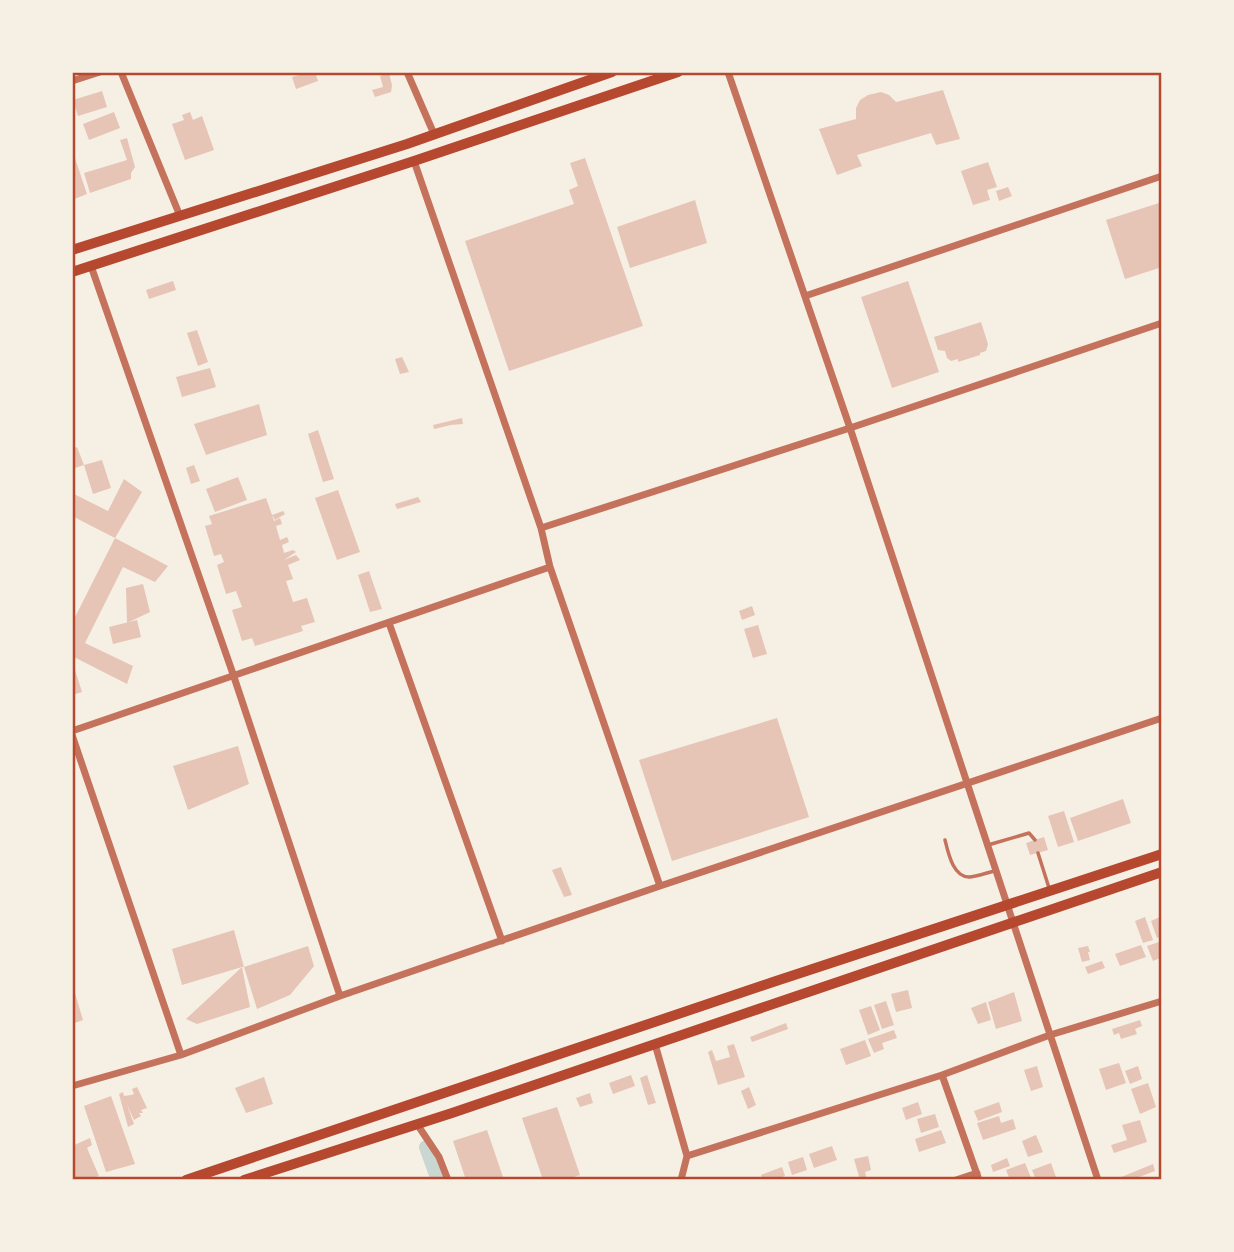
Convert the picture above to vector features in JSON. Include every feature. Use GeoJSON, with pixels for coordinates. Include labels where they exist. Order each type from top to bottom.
{"type":"FeatureCollection","features":[{"type":"Feature","properties":{"kind":"main road"},"geometry":{"type":"LineString","coordinates":[[72,250],[407,144],[612,72]]}},
{"type":"Feature","properties":{"kind":"main road"},"geometry":{"type":"LineString","coordinates":[[72,272],[678,72]]}},
{"type":"Feature","properties":{"kind":"main road"},"geometry":{"type":"LineString","coordinates":[[186,1180],[760,986],[1162,854]]}},
{"type":"Feature","properties":{"kind":"main road"},"geometry":{"type":"LineString","coordinates":[[244,1180],[258,1178],[1162,872]]}},
{"type":"Feature","properties":{"kind":"street"},"geometry":{"type":"LineString","coordinates":[[72,81],[100,72]]}},
{"type":"Feature","properties":{"kind":"street"},"geometry":{"type":"LineString","coordinates":[[121,72],[180,216]]}},
{"type":"Feature","properties":{"kind":"street"},"geometry":{"type":"LineString","coordinates":[[407,72],[433,134]]}},
{"type":"Feature","properties":{"kind":"street"},"geometry":{"type":"LineString","coordinates":[[728,72],[850,428],[1098,1180]]}},
{"type":"Feature","properties":{"kind":"street"},"geometry":{"type":"LineString","coordinates":[[414,161],[541,528],[550,566],[660,886]]}},
{"type":"Feature","properties":{"kind":"street"},"geometry":{"type":"LineString","coordinates":[[805,296],[1162,176]]}},
{"type":"Feature","properties":{"kind":"street"},"geometry":{"type":"LineString","coordinates":[[91,266],[233,674],[340,996]]}},
{"type":"Feature","properties":{"kind":"street"},"geometry":{"type":"LineString","coordinates":[[541,528],[1162,323]]}},
{"type":"Feature","properties":{"kind":"street"},"geometry":{"type":"LineString","coordinates":[[181,1055],[72,733],[233,674],[550,566]]}},
{"type":"Feature","properties":{"kind":"street"},"geometry":{"type":"LineString","coordinates":[[389,623],[502,941]]}},
{"type":"Feature","properties":{"kind":"street"},"geometry":{"type":"LineString","coordinates":[[72,1086],[181,1055],[340,996],[660,886],[1162,718]]}},
{"type":"Feature","properties":{"kind":"street"},"geometry":{"type":"LineString","coordinates":[[687,1156],[942,1075],[1050,1035],[1162,1003]]}},
{"type":"Feature","properties":{"kind":"street"},"geometry":{"type":"LineString","coordinates":[[655,1044],[687,1156],[681,1180]]}},
{"type":"Feature","properties":{"kind":"street"},"geometry":{"type":"LineString","coordinates":[[942,1075],[978,1177],[956,1180]]}},
{"type":"Feature","properties":{"kind":"street"},"geometry":{"type":"LineString","coordinates":[[417,1124],[439,1157],[449,1180]]}},
{"type":"Feature","properties":{"kind":"lane"},"geometry":{"type":"LineString","coordinates":[[988,845],[1029,833],[1035,840]]}},
{"type":"Feature","properties":{"kind":"lane"},"geometry":{"type":"LineString","coordinates":[[945,839],[949,856],[963,876],[996,871]]}},
{"type":"Feature","properties":{"kind":"lane"},"geometry":{"type":"LineString","coordinates":[[1038,853],[1051,891]]}},
{"type":"Feature","properties":{"kind":"building"},"geometry":{"type":"Polygon","coordinates":[[[315,72],[318,81],[296,89],[292,77],[315,72]]]}},
{"type":"Feature","properties":{"kind":"building"},"geometry":{"type":"Polygon","coordinates":[[[389,73],[391,92],[375,97],[372,90],[383,87],[380,76],[389,73]]]}},
{"type":"Feature","properties":{"kind":"building"},"geometry":{"type":"Polygon","coordinates":[[[943,90],[960,139],[936,145],[931,133],[857,155],[862,166],[837,175],[819,129],[856,119],[856,108],[860,100],[868,95],[881,92],[896,102],[943,90]]]}},
{"type":"Feature","properties":{"kind":"building"},"geometry":{"type":"Polygon","coordinates":[[[102,91],[107,107],[78,116],[73,100],[102,91]]]}},
{"type":"Feature","properties":{"kind":"building"},"geometry":{"type":"Polygon","coordinates":[[[114,112],[120,128],[89,140],[83,124],[114,112]]]}},
{"type":"Feature","properties":{"kind":"building"},"geometry":{"type":"Polygon","coordinates":[[[190,112],[193,120],[202,116],[214,150],[185,160],[172,124],[184,120],[182,115],[190,112]]]}},
{"type":"Feature","properties":{"kind":"building"},"geometry":{"type":"Polygon","coordinates":[[[127,138],[135,167],[131,179],[90,193],[84,173],[127,160],[120,140],[127,138]]]}},
{"type":"Feature","properties":{"kind":"building"},"geometry":{"type":"Polygon","coordinates":[[[72,149],[87,194],[72,200],[72,149]]]}},
{"type":"Feature","properties":{"kind":"building"},"geometry":{"type":"Polygon","coordinates":[[[585,158],[643,326],[509,371],[465,241],[574,204],[569,190],[578,186],[570,163],[585,158]]]}},
{"type":"Feature","properties":{"kind":"building"},"geometry":{"type":"Polygon","coordinates":[[[988,162],[997,187],[987,190],[990,200],[973,205],[961,171],[988,162]]]}},
{"type":"Feature","properties":{"kind":"building"},"geometry":{"type":"Polygon","coordinates":[[[1008,187],[1012,196],[999,201],[996,191],[1008,187]]]}},
{"type":"Feature","properties":{"kind":"building"},"geometry":{"type":"Polygon","coordinates":[[[695,200],[707,243],[630,268],[617,227],[695,200]]]}},
{"type":"Feature","properties":{"kind":"building"},"geometry":{"type":"Polygon","coordinates":[[[1162,202],[1162,267],[1125,279],[1106,220],[1162,202]]]}},
{"type":"Feature","properties":{"kind":"building"},"geometry":{"type":"Polygon","coordinates":[[[173,281],[176,290],[149,299],[146,290],[173,281]]]}},
{"type":"Feature","properties":{"kind":"building"},"geometry":{"type":"Polygon","coordinates":[[[908,281],[939,372],[892,388],[861,297],[908,281]]]}},
{"type":"Feature","properties":{"kind":"building"},"geometry":{"type":"Polygon","coordinates":[[[981,322],[988,344],[986,351],[980,355],[958,362],[958,359],[951,361],[947,358],[945,351],[938,350],[934,337],[981,322]]]}},
{"type":"Feature","properties":{"kind":"building"},"geometry":{"type":"Polygon","coordinates":[[[197,330],[208,362],[198,366],[187,333],[197,330]]]}},
{"type":"Feature","properties":{"kind":"building"},"geometry":{"type":"Polygon","coordinates":[[[402,357],[409,372],[400,374],[395,359],[402,357]]]}},
{"type":"Feature","properties":{"kind":"building"},"geometry":{"type":"Polygon","coordinates":[[[210,368],[216,387],[182,397],[176,377],[210,368]]]}},
{"type":"Feature","properties":{"kind":"building"},"geometry":{"type":"Polygon","coordinates":[[[259,404],[267,435],[206,455],[194,424],[259,404]]]}},
{"type":"Feature","properties":{"kind":"building"},"geometry":{"type":"Polygon","coordinates":[[[462,418],[463,424],[434,429],[433,425],[462,418]]]}},
{"type":"Feature","properties":{"kind":"building"},"geometry":{"type":"Polygon","coordinates":[[[318,430],[334,479],[323,482],[308,434],[318,430]]]}},
{"type":"Feature","properties":{"kind":"building"},"geometry":{"type":"Polygon","coordinates":[[[77,447],[84,465],[72,469],[72,449],[77,447]]]}},
{"type":"Feature","properties":{"kind":"building"},"geometry":{"type":"Polygon","coordinates":[[[102,460],[111,488],[93,494],[84,465],[102,460]]]}},
{"type":"Feature","properties":{"kind":"building"},"geometry":{"type":"Polygon","coordinates":[[[194,465],[200,481],[191,484],[186,468],[194,465]]]}},
{"type":"Feature","properties":{"kind":"building"},"geometry":{"type":"Polygon","coordinates":[[[238,477],[247,500],[215,512],[206,489],[238,477]]]}},
{"type":"Feature","properties":{"kind":"building"},"geometry":{"type":"Polygon","coordinates":[[[124,479],[142,492],[115,538],[72,516],[72,493],[108,511],[124,479]]]}},
{"type":"Feature","properties":{"kind":"building"},"geometry":{"type":"Polygon","coordinates":[[[338,490],[360,552],[337,560],[315,498],[338,490]]]}},
{"type":"Feature","properties":{"kind":"building"},"geometry":{"type":"Polygon","coordinates":[[[418,497],[421,502],[397,509],[395,504],[418,497]]]}},
{"type":"Feature","properties":{"kind":"building"},"geometry":{"type":"Polygon","coordinates":[[[266,498],[274,521],[280,518],[282,524],[276,526],[280,540],[287,537],[289,542],[282,545],[284,553],[293,550],[296,552],[284,560],[296,555],[300,560],[288,565],[293,579],[286,581],[293,602],[307,598],[315,622],[301,626],[303,631],[255,646],[252,638],[242,641],[232,610],[242,607],[236,591],[226,594],[217,565],[224,562],[221,554],[214,556],[205,526],[212,524],[209,516],[266,498]]]}},
{"type":"Feature","properties":{"kind":"building"},"geometry":{"type":"Polygon","coordinates":[[[283,511],[285,514],[275,520],[272,515],[283,511]]]}},
{"type":"Feature","properties":{"kind":"building"},"geometry":{"type":"Polygon","coordinates":[[[115,538],[168,566],[155,582],[123,567],[85,643],[133,666],[127,684],[72,656],[72,623],[115,538]]]}},
{"type":"Feature","properties":{"kind":"building"},"geometry":{"type":"Polygon","coordinates":[[[369,571],[382,609],[370,612],[358,575],[369,571]]]}},
{"type":"Feature","properties":{"kind":"building"},"geometry":{"type":"Polygon","coordinates":[[[143,584],[150,612],[127,623],[126,588],[143,584]]]}},
{"type":"Feature","properties":{"kind":"building"},"geometry":{"type":"Polygon","coordinates":[[[752,606],[755,615],[742,620],[739,611],[752,606]]]}},
{"type":"Feature","properties":{"kind":"building"},"geometry":{"type":"Polygon","coordinates":[[[137,620],[141,637],[113,644],[109,627],[137,620]]]}},
{"type":"Feature","properties":{"kind":"building"},"geometry":{"type":"Polygon","coordinates":[[[758,625],[767,654],[753,658],[744,629],[758,625]]]}},
{"type":"Feature","properties":{"kind":"building"},"geometry":{"type":"Polygon","coordinates":[[[75,670],[82,692],[72,695],[72,671],[75,670]]]}},
{"type":"Feature","properties":{"kind":"building"},"geometry":{"type":"Polygon","coordinates":[[[777,718],[809,817],[672,861],[639,760],[777,718]]]}},
{"type":"Feature","properties":{"kind":"building"},"geometry":{"type":"Polygon","coordinates":[[[238,746],[249,784],[188,810],[173,766],[238,746]]]}},
{"type":"Feature","properties":{"kind":"building"},"geometry":{"type":"Polygon","coordinates":[[[1123,799],[1131,823],[1078,841],[1070,818],[1123,799]]]}},
{"type":"Feature","properties":{"kind":"building"},"geometry":{"type":"Polygon","coordinates":[[[1064,811],[1074,842],[1058,847],[1048,816],[1064,811]]]}},
{"type":"Feature","properties":{"kind":"building"},"geometry":{"type":"Polygon","coordinates":[[[1044,837],[1048,850],[1030,855],[1026,843],[1044,837]]]}},
{"type":"Feature","properties":{"kind":"building"},"geometry":{"type":"Polygon","coordinates":[[[561,867],[572,895],[564,897],[552,870],[561,867]]]}},
{"type":"Feature","properties":{"kind":"building"},"geometry":{"type":"Polygon","coordinates":[[[1162,916],[1162,936],[1157,938],[1151,921],[1162,916]]]}},
{"type":"Feature","properties":{"kind":"building"},"geometry":{"type":"Polygon","coordinates":[[[1145,917],[1153,940],[1143,943],[1135,921],[1145,917]]]}},
{"type":"Feature","properties":{"kind":"building"},"geometry":{"type":"Polygon","coordinates":[[[234,930],[244,967],[182,985],[172,949],[234,930]]]}},
{"type":"Feature","properties":{"kind":"building"},"geometry":{"type":"Polygon","coordinates":[[[1162,941],[1162,957],[1153,961],[1147,946],[1162,941]]]}},
{"type":"Feature","properties":{"kind":"building"},"geometry":{"type":"Polygon","coordinates":[[[1141,945],[1146,957],[1120,966],[1115,954],[1141,945]]]}},
{"type":"Feature","properties":{"kind":"building"},"geometry":{"type":"Polygon","coordinates":[[[308,946],[314,966],[290,995],[257,1009],[244,967],[308,946]]]}},
{"type":"Feature","properties":{"kind":"building"},"geometry":{"type":"Polygon","coordinates":[[[1088,946],[1090,960],[1082,962],[1078,948],[1088,946]]]}},
{"type":"Feature","properties":{"kind":"building"},"geometry":{"type":"Polygon","coordinates":[[[1102,961],[1105,968],[1088,974],[1085,967],[1102,961]]]}},
{"type":"Feature","properties":{"kind":"building"},"geometry":{"type":"Polygon","coordinates":[[[242,967],[250,1007],[197,1024],[186,1019],[242,967]]]}},
{"type":"Feature","properties":{"kind":"building"},"geometry":{"type":"Polygon","coordinates":[[[72,983],[83,1020],[72,1024],[72,983]]]}},
{"type":"Feature","properties":{"kind":"building"},"geometry":{"type":"Polygon","coordinates":[[[908,990],[912,1008],[896,1012],[891,994],[908,990]]]}},
{"type":"Feature","properties":{"kind":"building"},"geometry":{"type":"Polygon","coordinates":[[[1014,992],[1022,1021],[996,1029],[988,1002],[1014,992]]]}},
{"type":"Feature","properties":{"kind":"building"},"geometry":{"type":"Polygon","coordinates":[[[886,1001],[894,1025],[882,1029],[874,1005],[886,1001]]]}},
{"type":"Feature","properties":{"kind":"building"},"geometry":{"type":"Polygon","coordinates":[[[986,1002],[991,1020],[978,1024],[971,1008],[986,1002]]]}},
{"type":"Feature","properties":{"kind":"building"},"geometry":{"type":"Polygon","coordinates":[[[871,1006],[880,1030],[868,1035],[859,1010],[871,1006]]]}},
{"type":"Feature","properties":{"kind":"building"},"geometry":{"type":"Polygon","coordinates":[[[1140,1020],[1142,1026],[1135,1029],[1137,1034],[1121,1039],[1119,1033],[1114,1035],[1112,1029],[1140,1020]]]}},
{"type":"Feature","properties":{"kind":"building"},"geometry":{"type":"Polygon","coordinates":[[[786,1023],[788,1029],[752,1042],[750,1037],[786,1023]]]}},
{"type":"Feature","properties":{"kind":"building"},"geometry":{"type":"Polygon","coordinates":[[[894,1030],[897,1038],[882,1043],[884,1049],[874,1053],[868,1039],[894,1030]]]}},
{"type":"Feature","properties":{"kind":"building"},"geometry":{"type":"Polygon","coordinates":[[[865,1040],[871,1056],[846,1065],[840,1049],[865,1040]]]}},
{"type":"Feature","properties":{"kind":"building"},"geometry":{"type":"Polygon","coordinates":[[[734,1044],[745,1077],[718,1085],[708,1052],[712,1050],[716,1061],[730,1057],[727,1046],[734,1044]]]}},
{"type":"Feature","properties":{"kind":"building"},"geometry":{"type":"Polygon","coordinates":[[[1119,1063],[1126,1083],[1106,1090],[1099,1069],[1119,1063]]]}},
{"type":"Feature","properties":{"kind":"building"},"geometry":{"type":"Polygon","coordinates":[[[1037,1066],[1043,1087],[1031,1091],[1024,1070],[1037,1066]]]}},
{"type":"Feature","properties":{"kind":"building"},"geometry":{"type":"Polygon","coordinates":[[[1138,1066],[1142,1079],[1130,1084],[1125,1071],[1138,1066]]]}},
{"type":"Feature","properties":{"kind":"building"},"geometry":{"type":"Polygon","coordinates":[[[631,1075],[635,1086],[613,1094],[609,1083],[631,1075]]]}},
{"type":"Feature","properties":{"kind":"building"},"geometry":{"type":"Polygon","coordinates":[[[647,1075],[656,1103],[648,1105],[640,1078],[647,1075]]]}},
{"type":"Feature","properties":{"kind":"building"},"geometry":{"type":"Polygon","coordinates":[[[264,1077],[273,1104],[246,1113],[235,1088],[264,1077]]]}},
{"type":"Feature","properties":{"kind":"building"},"geometry":{"type":"Polygon","coordinates":[[[1148,1083],[1156,1107],[1140,1114],[1131,1089],[1148,1083]]]}},
{"type":"Feature","properties":{"kind":"building"},"geometry":{"type":"Polygon","coordinates":[[[137,1087],[147,1108],[141,1110],[141,1116],[134,1120],[127,1105],[134,1124],[128,1127],[119,1094],[134,1094],[132,1089],[137,1087]]]}},
{"type":"Feature","properties":{"kind":"building"},"geometry":{"type":"Polygon","coordinates":[[[749,1087],[756,1105],[748,1109],[741,1091],[749,1087]]]}},
{"type":"Feature","properties":{"kind":"building"},"geometry":{"type":"Polygon","coordinates":[[[590,1093],[593,1103],[580,1107],[576,1098],[590,1093]]]}},
{"type":"Feature","properties":{"kind":"building"},"geometry":{"type":"Polygon","coordinates":[[[111,1096],[135,1164],[106,1172],[84,1106],[111,1096]]]}},
{"type":"Feature","properties":{"kind":"building"},"geometry":{"type":"Polygon","coordinates":[[[918,1102],[922,1114],[906,1120],[902,1108],[918,1102]]]}},
{"type":"Feature","properties":{"kind":"building"},"geometry":{"type":"Polygon","coordinates":[[[999,1102],[1002,1112],[978,1121],[974,1111],[999,1102]]]}},
{"type":"Feature","properties":{"kind":"building"},"geometry":{"type":"Polygon","coordinates":[[[557,1107],[580,1175],[565,1180],[543,1180],[522,1118],[557,1107]]]}},
{"type":"Feature","properties":{"kind":"building"},"geometry":{"type":"Polygon","coordinates":[[[935,1114],[939,1127],[921,1133],[917,1119],[935,1114]]]}},
{"type":"Feature","properties":{"kind":"building"},"geometry":{"type":"Polygon","coordinates":[[[999,1116],[1001,1123],[1013,1119],[1016,1129],[983,1140],[977,1123],[999,1116]]]}},
{"type":"Feature","properties":{"kind":"building"},"geometry":{"type":"Polygon","coordinates":[[[1140,1120],[1147,1142],[1114,1153],[1111,1145],[1127,1140],[1122,1125],[1140,1120]]]}},
{"type":"Feature","properties":{"kind":"building"},"geometry":{"type":"Polygon","coordinates":[[[487,1130],[504,1180],[466,1180],[453,1141],[487,1130]]]}},
{"type":"Feature","properties":{"kind":"building"},"geometry":{"type":"Polygon","coordinates":[[[941,1130],[946,1143],[919,1152],[915,1139],[941,1130]]]}},
{"type":"Feature","properties":{"kind":"building"},"geometry":{"type":"Polygon","coordinates":[[[1036,1135],[1043,1152],[1028,1157],[1022,1141],[1036,1135]]]}},
{"type":"Feature","properties":{"kind":"building"},"geometry":{"type":"Polygon","coordinates":[[[90,1138],[92,1145],[87,1148],[99,1176],[88,1180],[72,1180],[72,1146],[90,1138]]]}},
{"type":"Feature","properties":{"kind":"building"},"geometry":{"type":"Polygon","coordinates":[[[832,1146],[837,1160],[814,1168],[809,1154],[832,1146]]]}},
{"type":"Feature","properties":{"kind":"building"},"geometry":{"type":"Polygon","coordinates":[[[868,1156],[871,1170],[865,1172],[867,1180],[860,1180],[854,1159],[868,1156]]]}},
{"type":"Feature","properties":{"kind":"building"},"geometry":{"type":"Polygon","coordinates":[[[803,1157],[807,1170],[792,1175],[788,1162],[803,1157]]]}},
{"type":"Feature","properties":{"kind":"building"},"geometry":{"type":"Polygon","coordinates":[[[1007,1158],[1010,1166],[993,1172],[991,1165],[1007,1158]]]}},
{"type":"Feature","properties":{"kind":"building"},"geometry":{"type":"Polygon","coordinates":[[[1025,1163],[1032,1180],[1010,1180],[1006,1170],[1025,1163]]]}},
{"type":"Feature","properties":{"kind":"building"},"geometry":{"type":"Polygon","coordinates":[[[1051,1163],[1057,1180],[1036,1180],[1032,1170],[1051,1163]]]}},
{"type":"Feature","properties":{"kind":"building"},"geometry":{"type":"Polygon","coordinates":[[[1153,1164],[1155,1171],[1131,1180],[1119,1178],[1153,1164]]]}},
{"type":"Feature","properties":{"kind":"building"},"geometry":{"type":"Polygon","coordinates":[[[782,1167],[785,1176],[763,1180],[761,1175],[782,1167]]]}},
{"type":"Feature","properties":{"kind":"waterway"},"geometry":{"type":"LineString","coordinates":[[426,1147],[438,1180]]}}]}
